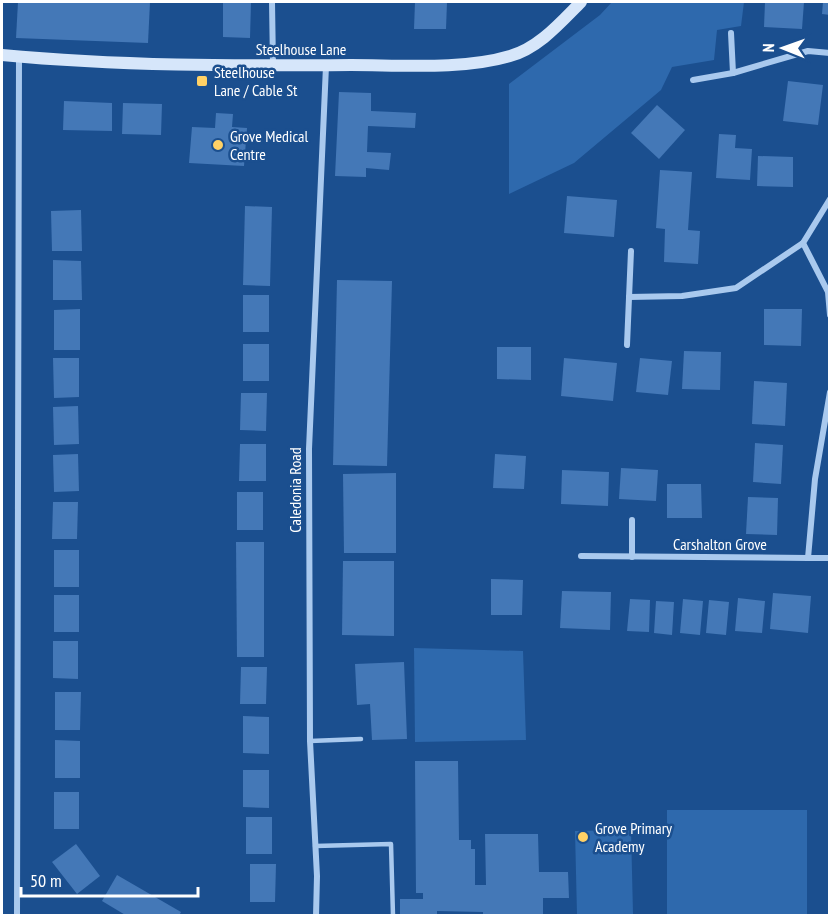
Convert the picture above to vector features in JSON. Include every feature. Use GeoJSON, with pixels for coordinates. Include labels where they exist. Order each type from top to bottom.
{"type":"FeatureCollection","features":[{"type":"Feature","properties":{"kind":"street"},"geometry":{"type":"LineString","coordinates":[[272,2],[273,66]]}},
{"type":"Feature","properties":{"kind":"street","name":"Steelhouse Lane"},"geometry":{"type":"LineString","coordinates":[[2,55],[135,64],[326,66],[462,63],[512,56],[533,46],[581,2]]}},
{"type":"Feature","properties":{"kind":"street"},"geometry":{"type":"LineString","coordinates":[[731,33],[733,72]]}},
{"type":"Feature","properties":{"kind":"street"},"geometry":{"type":"LineString","coordinates":[[693,80],[733,72],[807,51],[830,53]]}},
{"type":"Feature","properties":{"kind":"street"},"geometry":{"type":"LineString","coordinates":[[17,915],[19,57]]}},
{"type":"Feature","properties":{"kind":"street","name":"Caledonia Road"},"geometry":{"type":"LineString","coordinates":[[316,915],[310,741],[309,448],[326,66]]}},
{"type":"Feature","properties":{"kind":"street"},"geometry":{"type":"LineString","coordinates":[[629,297],[682,296],[736,288],[803,243],[830,199]]}},
{"type":"Feature","properties":{"kind":"street"},"geometry":{"type":"LineString","coordinates":[[803,243],[828,292],[830,315]]}},
{"type":"Feature","properties":{"kind":"street"},"geometry":{"type":"LineString","coordinates":[[627,345],[631,251]]}},
{"type":"Feature","properties":{"kind":"street"},"geometry":{"type":"LineString","coordinates":[[808,558],[815,479],[830,392]]}},
{"type":"Feature","properties":{"kind":"street"},"geometry":{"type":"LineString","coordinates":[[632,520],[632,557]]}},
{"type":"Feature","properties":{"kind":"street","name":"Carshalton Grove"},"geometry":{"type":"LineString","coordinates":[[581,556],[830,558]]}},
{"type":"Feature","properties":{"kind":"lane"},"geometry":{"type":"LineString","coordinates":[[310,741],[362,740]]}},
{"type":"Feature","properties":{"kind":"lane"},"geometry":{"type":"LineString","coordinates":[[315,846],[391,844],[393,915]]}},
{"type":"Feature","properties":{"kind":"shaded area"},"geometry":{"type":"Polygon","coordinates":[[[612,2],[744,2],[741,26],[717,30],[714,60],[672,67],[661,90],[574,163],[509,194],[509,84],[600,15],[612,2]]]}},
{"type":"Feature","properties":{"kind":"shaded area"},"geometry":{"type":"Polygon","coordinates":[[[414,648],[523,651],[526,740],[415,742],[414,648]]]}},
{"type":"Feature","properties":{"kind":"shaded area"},"geometry":{"type":"Polygon","coordinates":[[[667,810],[807,810],[807,915],[667,915],[667,810]]]}},
{"type":"Feature","properties":{"kind":"shaded area"},"geometry":{"type":"Polygon","coordinates":[[[631,830],[633,914],[577,915],[575,831],[631,830]]]}},
{"type":"Feature","properties":{"kind":"building"},"geometry":{"type":"Polygon","coordinates":[[[18,2],[150,2],[148,43],[16,38],[18,2]]]}},
{"type":"Feature","properties":{"kind":"building"},"geometry":{"type":"Polygon","coordinates":[[[223,2],[251,2],[250,38],[223,37],[223,2]]]}},
{"type":"Feature","properties":{"kind":"building"},"geometry":{"type":"Polygon","coordinates":[[[415,2],[447,2],[446,29],[414,29],[415,2]]]}},
{"type":"Feature","properties":{"kind":"building"},"geometry":{"type":"Polygon","coordinates":[[[765,2],[804,2],[802,29],[764,27],[765,2]]]}},
{"type":"Feature","properties":{"kind":"building"},"geometry":{"type":"Polygon","coordinates":[[[823,2],[830,2],[830,15],[822,14],[823,2]]]}},
{"type":"Feature","properties":{"kind":"building"},"geometry":{"type":"Polygon","coordinates":[[[788,81],[823,85],[818,125],[783,121],[788,81]]]}},
{"type":"Feature","properties":{"kind":"building"},"geometry":{"type":"Polygon","coordinates":[[[339,92],[371,93],[371,111],[416,113],[415,128],[368,126],[367,152],[391,153],[389,170],[366,168],[366,177],[335,176],[339,92]]]}},
{"type":"Feature","properties":{"kind":"building"},"geometry":{"type":"Polygon","coordinates":[[[64,101],[112,103],[112,131],[63,130],[64,101]]]}},
{"type":"Feature","properties":{"kind":"building"},"geometry":{"type":"Polygon","coordinates":[[[123,103],[162,104],[161,135],[122,134],[123,103]]]}},
{"type":"Feature","properties":{"kind":"building"},"geometry":{"type":"Polygon","coordinates":[[[657,105],[685,130],[659,159],[631,133],[657,105]]]}},
{"type":"Feature","properties":{"kind":"building","name":"Grove Medical Centre"},"geometry":{"type":"Polygon","coordinates":[[[216,113],[233,114],[232,127],[247,128],[244,166],[189,163],[192,127],[215,128],[216,113]]]}},
{"type":"Feature","properties":{"kind":"building"},"geometry":{"type":"Polygon","coordinates":[[[719,134],[736,135],[735,148],[752,149],[750,180],[716,178],[719,134]]]}},
{"type":"Feature","properties":{"kind":"building"},"geometry":{"type":"Polygon","coordinates":[[[758,156],[793,157],[793,187],[757,186],[758,156]]]}},
{"type":"Feature","properties":{"kind":"building"},"geometry":{"type":"Polygon","coordinates":[[[660,170],[692,172],[688,230],[700,231],[698,264],[664,262],[665,229],[656,228],[660,170]]]}},
{"type":"Feature","properties":{"kind":"building"},"geometry":{"type":"Polygon","coordinates":[[[567,196],[617,200],[614,237],[564,233],[567,196]]]}},
{"type":"Feature","properties":{"kind":"building"},"geometry":{"type":"Polygon","coordinates":[[[245,206],[272,207],[270,286],[243,285],[245,206]]]}},
{"type":"Feature","properties":{"kind":"building"},"geometry":{"type":"Polygon","coordinates":[[[81,210],[82,251],[52,251],[51,211],[81,210]]]}},
{"type":"Feature","properties":{"kind":"building"},"geometry":{"type":"Polygon","coordinates":[[[53,260],[81,261],[82,300],[53,300],[53,260]]]}},
{"type":"Feature","properties":{"kind":"building"},"geometry":{"type":"Polygon","coordinates":[[[337,280],[392,281],[387,466],[333,465],[337,280]]]}},
{"type":"Feature","properties":{"kind":"building"},"geometry":{"type":"Polygon","coordinates":[[[243,295],[269,295],[269,332],[243,332],[243,295]]]}},
{"type":"Feature","properties":{"kind":"building"},"geometry":{"type":"Polygon","coordinates":[[[80,309],[80,350],[54,350],[54,310],[80,309]]]}},
{"type":"Feature","properties":{"kind":"building"},"geometry":{"type":"Polygon","coordinates":[[[764,309],[802,309],[801,346],[764,345],[764,309]]]}},
{"type":"Feature","properties":{"kind":"building"},"geometry":{"type":"Polygon","coordinates":[[[243,344],[269,344],[269,381],[243,381],[243,344]]]}},
{"type":"Feature","properties":{"kind":"building"},"geometry":{"type":"Polygon","coordinates":[[[497,347],[531,347],[531,380],[497,379],[497,347]]]}},
{"type":"Feature","properties":{"kind":"building"},"geometry":{"type":"Polygon","coordinates":[[[684,351],[721,352],[720,390],[682,389],[684,351]]]}},
{"type":"Feature","properties":{"kind":"building"},"geometry":{"type":"Polygon","coordinates":[[[53,358],[79,358],[79,397],[54,398],[53,358]]]}},
{"type":"Feature","properties":{"kind":"building"},"geometry":{"type":"Polygon","coordinates":[[[564,358],[617,363],[613,401],[561,396],[564,358]]]}},
{"type":"Feature","properties":{"kind":"building"},"geometry":{"type":"Polygon","coordinates":[[[640,358],[672,361],[668,395],[636,392],[640,358]]]}},
{"type":"Feature","properties":{"kind":"building"},"geometry":{"type":"Polygon","coordinates":[[[754,381],[787,383],[785,426],[752,424],[754,381]]]}},
{"type":"Feature","properties":{"kind":"building"},"geometry":{"type":"Polygon","coordinates":[[[241,393],[267,393],[266,431],[240,430],[241,393]]]}},
{"type":"Feature","properties":{"kind":"building"},"geometry":{"type":"Polygon","coordinates":[[[78,406],[79,444],[54,445],[53,407],[78,406]]]}},
{"type":"Feature","properties":{"kind":"building"},"geometry":{"type":"Polygon","coordinates":[[[755,443],[783,445],[781,484],[753,482],[755,443]]]}},
{"type":"Feature","properties":{"kind":"building"},"geometry":{"type":"Polygon","coordinates":[[[240,444],[266,444],[266,481],[239,481],[240,444]]]}},
{"type":"Feature","properties":{"kind":"building"},"geometry":{"type":"Polygon","coordinates":[[[78,454],[79,491],[54,492],[53,455],[78,454]]]}},
{"type":"Feature","properties":{"kind":"building"},"geometry":{"type":"Polygon","coordinates":[[[495,454],[526,456],[524,489],[493,488],[495,454]]]}},
{"type":"Feature","properties":{"kind":"building"},"geometry":{"type":"Polygon","coordinates":[[[621,468],[658,470],[656,501],[619,499],[621,468]]]}},
{"type":"Feature","properties":{"kind":"building"},"geometry":{"type":"Polygon","coordinates":[[[562,470],[609,472],[608,506],[561,504],[562,470]]]}},
{"type":"Feature","properties":{"kind":"building"},"geometry":{"type":"Polygon","coordinates":[[[396,473],[396,553],[344,553],[343,474],[396,473]]]}},
{"type":"Feature","properties":{"kind":"building"},"geometry":{"type":"Polygon","coordinates":[[[667,484],[701,484],[702,518],[667,518],[667,484]]]}},
{"type":"Feature","properties":{"kind":"building"},"geometry":{"type":"Polygon","coordinates":[[[237,492],[263,492],[263,530],[237,530],[237,492]]]}},
{"type":"Feature","properties":{"kind":"building"},"geometry":{"type":"Polygon","coordinates":[[[748,497],[778,498],[777,535],[746,534],[748,497]]]}},
{"type":"Feature","properties":{"kind":"building"},"geometry":{"type":"Polygon","coordinates":[[[53,502],[78,502],[77,539],[52,539],[53,502]]]}},
{"type":"Feature","properties":{"kind":"building"},"geometry":{"type":"Polygon","coordinates":[[[236,542],[264,542],[264,657],[237,657],[236,542]]]}},
{"type":"Feature","properties":{"kind":"building"},"geometry":{"type":"Polygon","coordinates":[[[54,550],[79,550],[79,587],[54,587],[54,550]]]}},
{"type":"Feature","properties":{"kind":"building"},"geometry":{"type":"Polygon","coordinates":[[[343,561],[394,561],[394,636],[342,635],[343,561]]]}},
{"type":"Feature","properties":{"kind":"building"},"geometry":{"type":"Polygon","coordinates":[[[491,579],[523,580],[522,615],[491,615],[491,579]]]}},
{"type":"Feature","properties":{"kind":"building"},"geometry":{"type":"Polygon","coordinates":[[[562,591],[611,592],[610,630],[560,628],[562,591]]]}},
{"type":"Feature","properties":{"kind":"building"},"geometry":{"type":"Polygon","coordinates":[[[773,593],[811,596],[808,633],[770,629],[773,593]]]}},
{"type":"Feature","properties":{"kind":"building"},"geometry":{"type":"Polygon","coordinates":[[[54,595],[79,595],[79,632],[54,632],[54,595]]]}},
{"type":"Feature","properties":{"kind":"building"},"geometry":{"type":"Polygon","coordinates":[[[738,598],[765,601],[762,633],[735,631],[738,598]]]}},
{"type":"Feature","properties":{"kind":"building"},"geometry":{"type":"Polygon","coordinates":[[[630,599],[650,600],[649,632],[627,631],[630,599]]]}},
{"type":"Feature","properties":{"kind":"building"},"geometry":{"type":"Polygon","coordinates":[[[683,599],[703,601],[700,635],[680,633],[683,599]]]}},
{"type":"Feature","properties":{"kind":"building"},"geometry":{"type":"Polygon","coordinates":[[[709,600],[729,602],[726,635],[706,633],[709,600]]]}},
{"type":"Feature","properties":{"kind":"building"},"geometry":{"type":"Polygon","coordinates":[[[656,601],[674,602],[672,635],[654,633],[656,601]]]}},
{"type":"Feature","properties":{"kind":"building"},"geometry":{"type":"Polygon","coordinates":[[[53,641],[78,641],[78,679],[53,678],[53,641]]]}},
{"type":"Feature","properties":{"kind":"building"},"geometry":{"type":"Polygon","coordinates":[[[404,662],[407,739],[372,740],[370,704],[357,705],[355,664],[404,662]]]}},
{"type":"Feature","properties":{"kind":"building"},"geometry":{"type":"Polygon","coordinates":[[[241,667],[267,667],[266,704],[240,704],[241,667]]]}},
{"type":"Feature","properties":{"kind":"building"},"geometry":{"type":"Polygon","coordinates":[[[55,692],[81,692],[80,730],[55,730],[55,692]]]}},
{"type":"Feature","properties":{"kind":"building"},"geometry":{"type":"Polygon","coordinates":[[[243,716],[269,717],[269,754],[243,753],[243,716]]]}},
{"type":"Feature","properties":{"kind":"building"},"geometry":{"type":"Polygon","coordinates":[[[55,740],[80,741],[80,778],[55,778],[55,740]]]}},
{"type":"Feature","properties":{"kind":"building"},"geometry":{"type":"Polygon","coordinates":[[[415,761],[458,761],[459,840],[471,840],[471,849],[475,849],[475,885],[486,885],[485,834],[538,834],[539,872],[568,872],[569,898],[543,898],[543,916],[483,916],[483,912],[437,911],[437,916],[400,916],[400,899],[423,899],[423,893],[416,893],[415,761]]]}},
{"type":"Feature","properties":{"kind":"building"},"geometry":{"type":"Polygon","coordinates":[[[243,770],[269,770],[269,808],[243,807],[243,770]]]}},
{"type":"Feature","properties":{"kind":"building"},"geometry":{"type":"Polygon","coordinates":[[[54,792],[79,792],[79,829],[54,829],[54,792]]]}},
{"type":"Feature","properties":{"kind":"building"},"geometry":{"type":"Polygon","coordinates":[[[246,817],[272,817],[272,854],[246,854],[246,817]]]}},
{"type":"Feature","properties":{"kind":"building"},"geometry":{"type":"Polygon","coordinates":[[[76,844],[100,876],[77,894],[52,862],[76,844]]]}},
{"type":"Feature","properties":{"kind":"building"},"geometry":{"type":"Polygon","coordinates":[[[250,864],[276,864],[275,902],[250,902],[250,864]]]}},
{"type":"Feature","properties":{"kind":"building"},"geometry":{"type":"Polygon","coordinates":[[[117,875],[181,912],[179,916],[127,916],[102,901],[117,875]]]}},
{"type":"Feature","properties":{"kind":"place","name":"Steelhouse Lane / Cable St"},"geometry":{"type":"Point","coordinates":[202,81]}},
{"type":"Feature","properties":{"kind":"place","name":"Grove Medical Centre"},"geometry":{"type":"Point","coordinates":[218,145]}},
{"type":"Feature","properties":{"kind":"place","name":"Grove Primary Academy"},"geometry":{"type":"Point","coordinates":[583,837]}}]}
